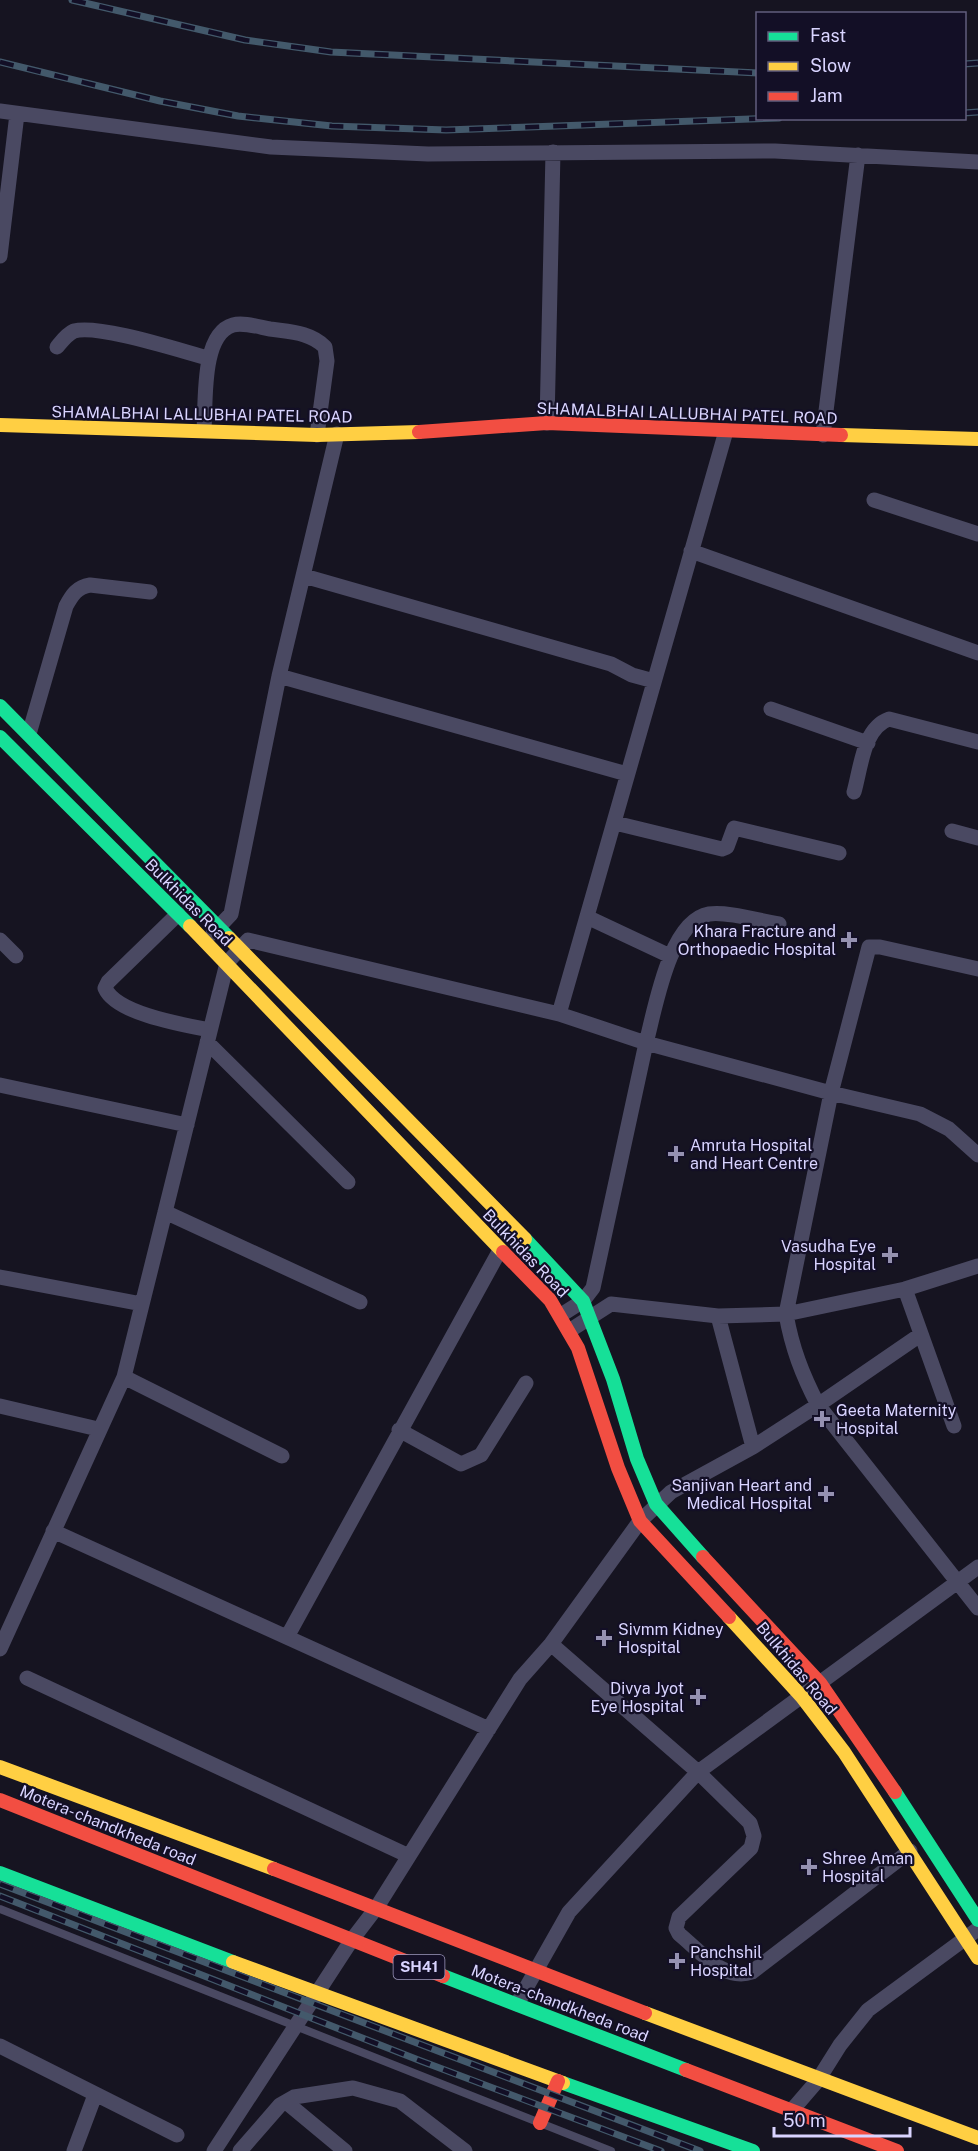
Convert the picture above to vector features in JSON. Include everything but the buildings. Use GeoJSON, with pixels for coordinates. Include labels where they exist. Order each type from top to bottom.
{"type":"FeatureCollection","features":[{"type":"Feature","properties":{"kind":"street"},"geometry":{"type":"LineString","coordinates":[[0,111],[271,147],[428,154],[775,151],[978,162]]}},
{"type":"Feature","properties":{"kind":"street"},"geometry":{"type":"LineString","coordinates":[[0,256],[17,114]]}},
{"type":"Feature","properties":{"kind":"street"},"geometry":{"type":"LineString","coordinates":[[547,423],[553,152]]}},
{"type":"Feature","properties":{"kind":"street"},"geometry":{"type":"LineString","coordinates":[[823,435],[858,155]]}},
{"type":"Feature","properties":{"kind":"street"},"geometry":{"type":"LineString","coordinates":[[204,429],[208,358],[214,341],[224,329],[236,324],[309,335],[325,347],[327,361],[317,435]]}},
{"type":"Feature","properties":{"kind":"street"},"geometry":{"type":"LineString","coordinates":[[57,347],[66,336],[75,331],[87,331],[108,333],[208,358]]}},
{"type":"Feature","properties":{"kind":"street","name":"SHAMALBHAI LALLUBHAI PATEL ROAD"},"geometry":{"type":"LineString","coordinates":[[0,425],[204,429],[317,435],[387,434],[547,423],[978,439]]}},
{"type":"Feature","properties":{"kind":"street"},"geometry":{"type":"LineString","coordinates":[[559,1014],[726,431]]}},
{"type":"Feature","properties":{"kind":"street"},"geometry":{"type":"LineString","coordinates":[[205,942],[231,914],[279,676],[337,434]]}},
{"type":"Feature","properties":{"kind":"street"},"geometry":{"type":"LineString","coordinates":[[874,500],[978,534]]}},
{"type":"Feature","properties":{"kind":"street"},"geometry":{"type":"LineString","coordinates":[[691,551],[978,653]]}},
{"type":"Feature","properties":{"kind":"street"},"geometry":{"type":"LineString","coordinates":[[304,576],[611,663],[632,675],[654,681]]}},
{"type":"Feature","properties":{"kind":"street"},"geometry":{"type":"LineString","coordinates":[[29,735],[66,606],[72,594],[82,586],[90,585],[150,592]]}},
{"type":"Feature","properties":{"kind":"street"},"geometry":{"type":"LineString","coordinates":[[279,676],[627,774]]}},
{"type":"Feature","properties":{"kind":"street"},"geometry":{"type":"LineString","coordinates":[[771,709],[868,742]]}},
{"type":"Feature","properties":{"kind":"street","name":"Bulkhidas Road"},"geometry":{"type":"LineString","coordinates":[[2,711],[57,763],[569,1283],[583,1301],[613,1379],[637,1459],[656,1504],[755,1616],[820,1683],[864,1745],[978,1920]]}},
{"type":"Feature","properties":{"kind":"street"},"geometry":{"type":"LineString","coordinates":[[854,792],[868,742],[879,723],[889,719],[978,742]]}},
{"type":"Feature","properties":{"kind":"street","name":"Bulkhidas Road"},"geometry":{"type":"LineString","coordinates":[[0,737],[227,963],[561,1315],[592,1384],[618,1468],[640,1521],[802,1697],[843,1752],[910,1851],[978,1958]]}},
{"type":"Feature","properties":{"kind":"street"},"geometry":{"type":"LineString","coordinates":[[42,779],[57,763]]}},
{"type":"Feature","properties":{"kind":"street"},"geometry":{"type":"LineString","coordinates":[[615,823],[722,849],[727,847],[734,828],[839,853]]}},
{"type":"Feature","properties":{"kind":"street"},"geometry":{"type":"LineString","coordinates":[[952,831],[978,838]]}},
{"type":"Feature","properties":{"kind":"street"},"geometry":{"type":"LineString","coordinates":[[178,914],[108,982],[105,988],[111,998],[123,1005],[209,1036],[348,1182]]}},
{"type":"Feature","properties":{"kind":"street"},"geometry":{"type":"LineString","coordinates":[[561,1315],[583,1301],[593,1288],[646,1043],[670,956],[688,927],[708,914],[779,924]]}},
{"type":"Feature","properties":{"kind":"street"},"geometry":{"type":"LineString","coordinates":[[586,917],[670,956]]}},
{"type":"Feature","properties":{"kind":"street"},"geometry":{"type":"LineString","coordinates":[[0,940],[16,956]]}},
{"type":"Feature","properties":{"kind":"street"},"geometry":{"type":"LineString","coordinates":[[1,1646],[98,1429],[124,1377],[227,963],[248,940],[559,1014],[646,1043],[831,1093],[920,1114],[949,1130],[978,1155]]}},
{"type":"Feature","properties":{"kind":"street"},"geometry":{"type":"LineString","coordinates":[[978,969],[880,947],[869,947],[831,1093],[786,1314],[792,1347],[800,1371],[818,1404],[978,1608]]}},
{"type":"Feature","properties":{"kind":"street"},"geometry":{"type":"LineString","coordinates":[[0,1085],[187,1125]]}},
{"type":"Feature","properties":{"kind":"street"},"geometry":{"type":"LineString","coordinates":[[165,1212],[360,1302]]}},
{"type":"Feature","properties":{"kind":"street"},"geometry":{"type":"LineString","coordinates":[[287,1637],[500,1250]]}},
{"type":"Feature","properties":{"kind":"street"},"geometry":{"type":"LineString","coordinates":[[569,1331],[611,1304],[718,1316],[786,1314],[904,1289],[978,1266]]}},
{"type":"Feature","properties":{"kind":"street"},"geometry":{"type":"LineString","coordinates":[[0,1277],[142,1304]]}},
{"type":"Feature","properties":{"kind":"street"},"geometry":{"type":"LineString","coordinates":[[904,1289],[954,1426]]}},
{"type":"Feature","properties":{"kind":"street"},"geometry":{"type":"LineString","coordinates":[[718,1316],[753,1447]]}},
{"type":"Feature","properties":{"kind":"street"},"geometry":{"type":"LineString","coordinates":[[220,2148],[351,1941],[377,1907],[520,1679],[551,1644],[640,1521],[656,1504],[689,1481],[753,1447],[920,1335]]}},
{"type":"Feature","properties":{"kind":"street"},"geometry":{"type":"LineString","coordinates":[[124,1377],[282,1456]]}},
{"type":"Feature","properties":{"kind":"street"},"geometry":{"type":"LineString","coordinates":[[399,1430],[461,1464],[471,1461],[481,1455],[526,1383]]}},
{"type":"Feature","properties":{"kind":"street"},"geometry":{"type":"LineString","coordinates":[[0,1406],[98,1429]]}},
{"type":"Feature","properties":{"kind":"street"},"geometry":{"type":"LineString","coordinates":[[53,1531],[489,1729]]}},
{"type":"Feature","properties":{"kind":"street"},"geometry":{"type":"LineString","coordinates":[[517,2004],[569,1912],[698,1772],[978,1567]]}},
{"type":"Feature","properties":{"kind":"street"},"geometry":{"type":"LineString","coordinates":[[551,1644],[698,1772],[750,1823],[754,1836],[751,1848],[679,1917],[676,1928],[679,1934],[726,1972],[740,1977],[752,1972],[910,1851]]}},
{"type":"Feature","properties":{"kind":"street"},"geometry":{"type":"LineString","coordinates":[[27,1678],[409,1856]]}},
{"type":"Feature","properties":{"kind":"street"},"geometry":{"type":"LineString","coordinates":[[0,1767],[377,1907],[536,1972],[978,2138]]}},
{"type":"Feature","properties":{"kind":"street","name":"Motera- chandkheda road"},"geometry":{"type":"LineString","coordinates":[[0,1800],[351,1941],[793,2109],[897,2151]]}},
{"type":"Feature","properties":{"kind":"street"},"geometry":{"type":"LineString","coordinates":[[0,1873],[317,1994],[753,2151]]}},
{"type":"Feature","properties":{"kind":"street"},"geometry":{"type":"LineString","coordinates":[[793,2109],[819,2080],[840,2045],[868,2010],[964,1936],[978,1929]]}},
{"type":"Feature","properties":{"kind":"street"},"geometry":{"type":"LineString","coordinates":[[0,2046],[177,2135]]}},
{"type":"Feature","properties":{"kind":"street"},"geometry":{"type":"LineString","coordinates":[[540,2123],[558,2081]]}},
{"type":"Feature","properties":{"kind":"street"},"geometry":{"type":"LineString","coordinates":[[240,2151],[280,2105],[306,2093],[353,2088],[381,2093],[400,2100],[465,2151]]}},
{"type":"Feature","properties":{"kind":"street"},"geometry":{"type":"LineString","coordinates":[[74,2151],[95,2095]]}},
{"type":"Feature","properties":{"kind":"street"},"geometry":{"type":"LineString","coordinates":[[286,2102],[345,2151]]}},
{"type":"Feature","properties":{"kind":"lane"},"geometry":{"type":"LineString","coordinates":[[0,1909],[611,2151]]}},
{"type":"Feature","properties":{"kind":"railway"},"geometry":{"type":"LineString","coordinates":[[72,0],[245,40],[331,52],[756,73]]}},
{"type":"Feature","properties":{"kind":"railway"},"geometry":{"type":"LineString","coordinates":[[0,62],[160,101],[238,116],[332,126],[446,130],[756,119]]}},
{"type":"Feature","properties":{"kind":"railway"},"geometry":{"type":"LineString","coordinates":[[966,64],[978,63]]}},
{"type":"Feature","properties":{"kind":"railway"},"geometry":{"type":"LineString","coordinates":[[966,113],[978,112]]}},
{"type":"Feature","properties":{"kind":"railway"},"geometry":{"type":"LineString","coordinates":[[0,1884],[700,2151]]}},
{"type":"Feature","properties":{"kind":"railway"},"geometry":{"type":"LineString","coordinates":[[0,1896],[421,2061],[661,2151]]}},
{"type":"Feature","properties":{"kind":"traffic: fast"},"geometry":{"type":"LineString","coordinates":[[0,706],[229,938]]}},
{"type":"Feature","properties":{"kind":"traffic: fast"},"geometry":{"type":"LineString","coordinates":[[0,737],[190,926]]}},
{"type":"Feature","properties":{"kind":"traffic: fast"},"geometry":{"type":"LineString","coordinates":[[525,1239],[583,1301],[613,1379],[637,1459],[656,1504],[703,1557]]}},
{"type":"Feature","properties":{"kind":"traffic: fast"},"geometry":{"type":"LineString","coordinates":[[895,1792],[978,1920]]}},
{"type":"Feature","properties":{"kind":"traffic: fast"},"geometry":{"type":"LineString","coordinates":[[0,1873],[233,1962]]}},
{"type":"Feature","properties":{"kind":"traffic: fast"},"geometry":{"type":"LineString","coordinates":[[443,1976],[686,2070]]}},
{"type":"Feature","properties":{"kind":"traffic: fast"},"geometry":{"type":"LineString","coordinates":[[563,2083],[753,2151]]}},
{"type":"Feature","properties":{"kind":"traffic: slow"},"geometry":{"type":"LineString","coordinates":[[0,425],[317,435],[419,432]]}},
{"type":"Feature","properties":{"kind":"traffic: slow"},"geometry":{"type":"LineString","coordinates":[[841,435],[978,439]]}},
{"type":"Feature","properties":{"kind":"traffic: slow"},"geometry":{"type":"LineString","coordinates":[[190,926],[503,1252]]}},
{"type":"Feature","properties":{"kind":"traffic: slow"},"geometry":{"type":"LineString","coordinates":[[229,938],[525,1239]]}},
{"type":"Feature","properties":{"kind":"traffic: slow"},"geometry":{"type":"LineString","coordinates":[[729,1617],[802,1697],[844,1752],[978,1958]]}},
{"type":"Feature","properties":{"kind":"traffic: slow"},"geometry":{"type":"LineString","coordinates":[[0,1767],[274,1869]]}},
{"type":"Feature","properties":{"kind":"traffic: slow"},"geometry":{"type":"LineString","coordinates":[[233,1962],[563,2083]]}},
{"type":"Feature","properties":{"kind":"traffic: slow"},"geometry":{"type":"LineString","coordinates":[[645,2013],[978,2138]]}},
{"type":"Feature","properties":{"kind":"traffic: jam"},"geometry":{"type":"LineString","coordinates":[[419,432],[547,423],[841,435]]}},
{"type":"Feature","properties":{"kind":"traffic: jam"},"geometry":{"type":"LineString","coordinates":[[503,1252],[550,1300],[578,1348],[618,1468],[640,1521],[729,1617]]}},
{"type":"Feature","properties":{"kind":"traffic: jam"},"geometry":{"type":"LineString","coordinates":[[703,1557],[820,1683],[895,1792]]}},
{"type":"Feature","properties":{"kind":"traffic: jam"},"geometry":{"type":"LineString","coordinates":[[0,1800],[443,1976]]}},
{"type":"Feature","properties":{"kind":"traffic: jam"},"geometry":{"type":"LineString","coordinates":[[274,1869],[645,2013]]}},
{"type":"Feature","properties":{"kind":"traffic: jam"},"geometry":{"type":"LineString","coordinates":[[686,2070],[897,2151]]}},
{"type":"Feature","properties":{"kind":"traffic: jam"},"geometry":{"type":"LineString","coordinates":[[540,2123],[558,2081]]}},
{"type":"Feature","properties":{"kind":"place","name":"Khara Fracture and Orthopaedic Hospital"},"geometry":{"type":"Point","coordinates":[849,940]}},
{"type":"Feature","properties":{"kind":"place","name":"Amruta Hospital and Heart Centre"},"geometry":{"type":"Point","coordinates":[676,1154]}},
{"type":"Feature","properties":{"kind":"place","name":"Vasudha Eye Hospital"},"geometry":{"type":"Point","coordinates":[890,1255]}},
{"type":"Feature","properties":{"kind":"place","name":"Geeta Maternity Hospital"},"geometry":{"type":"Point","coordinates":[822,1419]}},
{"type":"Feature","properties":{"kind":"place","name":"Sanjivan Heart and Medical Hospital"},"geometry":{"type":"Point","coordinates":[826,1494]}},
{"type":"Feature","properties":{"kind":"place","name":"Sivmm Kidney Hospital"},"geometry":{"type":"Point","coordinates":[604,1638]}},
{"type":"Feature","properties":{"kind":"place","name":"Divya Jyot Eye Hospital"},"geometry":{"type":"Point","coordinates":[698,1697]}},
{"type":"Feature","properties":{"kind":"place","name":"Shree Aman Hospital"},"geometry":{"type":"Point","coordinates":[809,1867]}},
{"type":"Feature","properties":{"kind":"place","name":"Panchshil Hospital"},"geometry":{"type":"Point","coordinates":[677,1961]}}]}
